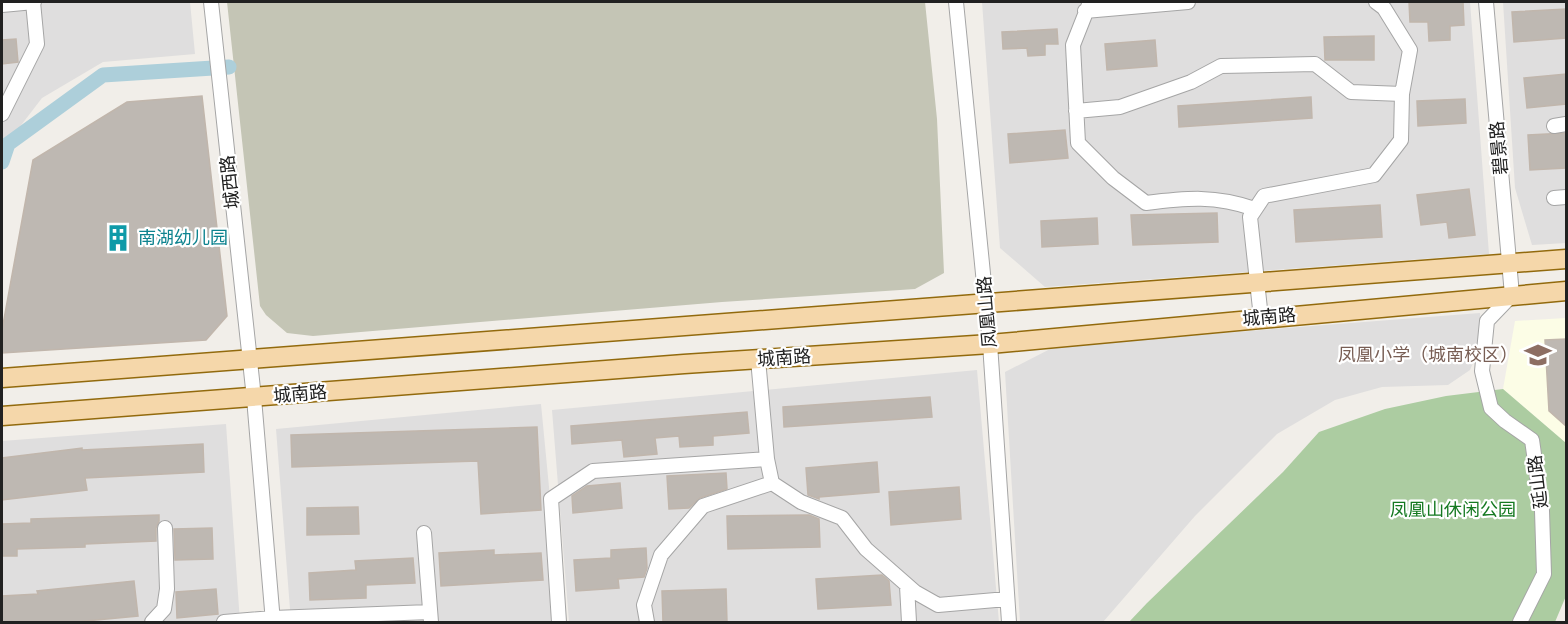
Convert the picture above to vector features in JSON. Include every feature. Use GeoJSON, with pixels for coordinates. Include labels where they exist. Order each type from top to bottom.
{"type":"FeatureCollection","features":[{"type":"Feature","properties":{"kind":"main road","name":"城南路"},"geometry":{"type":"LineString","coordinates":[[2,378],[1566,260]]}},
{"type":"Feature","properties":{"kind":"main road","name":"城南路"},"geometry":{"type":"LineString","coordinates":[[2,416],[758,359],[990,344],[1566,291]]}},
{"type":"Feature","properties":{"kind":"street"},"geometry":{"type":"LineString","coordinates":[[2,5],[33,2],[37,44],[2,114]]}},
{"type":"Feature","properties":{"kind":"street","name":"城西路"},"geometry":{"type":"LineString","coordinates":[[211,2],[254,398],[273,620]]}},
{"type":"Feature","properties":{"kind":"street","name":"凤凰山路"},"geometry":{"type":"LineString","coordinates":[[956,2],[990,344],[1009,622]]}},
{"type":"Feature","properties":{"kind":"street"},"geometry":{"type":"LineString","coordinates":[[1188,2],[1088,6],[1073,45],[1078,143],[1113,178],[1146,203],[1185,198],[1230,201],[1255,209]]}},
{"type":"Feature","properties":{"kind":"street"},"geometry":{"type":"LineString","coordinates":[[1261,318],[1250,217],[1264,196],[1374,175],[1401,140],[1402,94],[1410,50],[1384,8],[1376,2]]}},
{"type":"Feature","properties":{"kind":"street","name":"碧景路"},"geometry":{"type":"LineString","coordinates":[[1486,2],[1512,295]]}},
{"type":"Feature","properties":{"kind":"street"},"geometry":{"type":"LineString","coordinates":[[1076,111],[1119,107],[1191,82],[1221,66],[1315,64],[1351,92],[1402,94]]}},
{"type":"Feature","properties":{"kind":"street"},"geometry":{"type":"LineString","coordinates":[[2,81],[18,81]]}},
{"type":"Feature","properties":{"kind":"street","name":"延山路"},"geometry":{"type":"LineString","coordinates":[[1512,295],[1486,321],[1482,371],[1491,408],[1532,440],[1542,511],[1544,574],[1520,622]]}},
{"type":"Feature","properties":{"kind":"street"},"geometry":{"type":"LineString","coordinates":[[758,359],[767,459],[772,483],[801,502],[842,518],[866,549],[907,586],[938,605],[1007,598]]}},
{"type":"Feature","properties":{"kind":"street"},"geometry":{"type":"LineString","coordinates":[[559,622],[551,499],[593,471],[767,459]]}},
{"type":"Feature","properties":{"kind":"street"},"geometry":{"type":"LineString","coordinates":[[647,622],[644,605],[661,555],[704,506],[772,483]]}},
{"type":"Feature","properties":{"kind":"street"},"geometry":{"type":"LineString","coordinates":[[152,622],[164,609],[167,590],[165,528]]}},
{"type":"Feature","properties":{"kind":"street"},"geometry":{"type":"LineString","coordinates":[[224,622],[430,617],[424,533]]}},
{"type":"Feature","properties":{"kind":"street"},"geometry":{"type":"LineString","coordinates":[[907,586],[909,622]]}},
{"type":"Feature","properties":{"kind":"shaded area"},"geometry":{"type":"Polygon","coordinates":[[[2,2],[190,2],[195,54],[103,62],[42,98],[2,150],[2,2]]]}},
{"type":"Feature","properties":{"kind":"shaded area"},"geometry":{"type":"Polygon","coordinates":[[[227,2],[925,2],[937,119],[944,273],[915,289],[722,302],[313,336],[287,333],[266,315],[260,306],[227,2]]]}},
{"type":"Feature","properties":{"kind":"shaded area"},"geometry":{"type":"Polygon","coordinates":[[[982,2],[1470,2],[1489,254],[1045,287],[1000,248],[982,2]]]}},
{"type":"Feature","properties":{"kind":"shaded area"},"geometry":{"type":"Polygon","coordinates":[[[1503,2],[1566,2],[1566,243],[1532,245],[1515,188],[1503,2]]]}},
{"type":"Feature","properties":{"kind":"shaded area"},"geometry":{"type":"Polygon","coordinates":[[[1480,313],[1482,341],[1470,370],[1448,385],[1382,387],[1335,400],[1277,434],[1195,516],[1103,622],[1020,622],[1005,372],[1056,346],[1480,313]]]}},
{"type":"Feature","properties":{"kind":"shaded area","name":"凤凰小学（城南校区）"},"geometry":{"type":"Polygon","coordinates":[[[1566,318],[1566,443],[1503,389],[1515,321],[1566,318]]]}},
{"type":"Feature","properties":{"kind":"shaded area"},"geometry":{"type":"Polygon","coordinates":[[[977,370],[999,622],[569,622],[552,410],[977,370]]]}},
{"type":"Feature","properties":{"kind":"shaded area"},"geometry":{"type":"Polygon","coordinates":[[[541,404],[562,622],[291,622],[276,429],[541,404]]]}},
{"type":"Feature","properties":{"kind":"shaded area"},"geometry":{"type":"Polygon","coordinates":[[[226,424],[240,622],[2,622],[2,441],[226,424]]]}},
{"type":"Feature","properties":{"kind":"green space","name":"凤凰山休闲公园"},"geometry":{"type":"Polygon","coordinates":[[[1503,389],[1566,443],[1566,596],[1555,622],[1129,622],[1283,472],[1319,432],[1385,409],[1446,396],[1503,389]]]}},
{"type":"Feature","properties":{"kind":"building"},"geometry":{"type":"Polygon","coordinates":[[[1409,2],[1463,2],[1464,25],[1450,26],[1450,40],[1429,41],[1428,22],[1410,22],[1409,2]]]}},
{"type":"Feature","properties":{"kind":"building"},"geometry":{"type":"Polygon","coordinates":[[[1566,9],[1566,38],[1514,42],[1512,12],[1566,9]]]}},
{"type":"Feature","properties":{"kind":"building"},"geometry":{"type":"Polygon","coordinates":[[[1057,29],[1058,44],[1045,44],[1045,55],[1028,56],[1027,48],[1003,49],[1002,32],[1057,29]]]}},
{"type":"Feature","properties":{"kind":"building"},"geometry":{"type":"Polygon","coordinates":[[[1374,36],[1374,60],[1325,60],[1324,37],[1374,36]]]}},
{"type":"Feature","properties":{"kind":"building"},"geometry":{"type":"Polygon","coordinates":[[[16,39],[18,62],[2,64],[2,40],[16,39]]]}},
{"type":"Feature","properties":{"kind":"building"},"geometry":{"type":"Polygon","coordinates":[[[1155,40],[1157,66],[1107,70],[1105,44],[1155,40]]]}},
{"type":"Feature","properties":{"kind":"building"},"geometry":{"type":"Polygon","coordinates":[[[1566,74],[1566,104],[1527,108],[1524,78],[1566,74]]]}},
{"type":"Feature","properties":{"kind":"building","name":"南湖幼儿园"},"geometry":{"type":"Polygon","coordinates":[[[202,96],[227,316],[206,340],[2,353],[2,330],[33,160],[127,102],[202,96]]]}},
{"type":"Feature","properties":{"kind":"building"},"geometry":{"type":"Polygon","coordinates":[[[1311,97],[1312,118],[1179,127],[1178,106],[1311,97]]]}},
{"type":"Feature","properties":{"kind":"building"},"geometry":{"type":"Polygon","coordinates":[[[1465,99],[1466,123],[1418,126],[1417,101],[1465,99]]]}},
{"type":"Feature","properties":{"kind":"building"},"geometry":{"type":"Polygon","coordinates":[[[1065,130],[1068,158],[1010,163],[1008,134],[1065,130]]]}},
{"type":"Feature","properties":{"kind":"building"},"geometry":{"type":"Polygon","coordinates":[[[1566,133],[1566,168],[1530,170],[1528,135],[1566,133]]]}},
{"type":"Feature","properties":{"kind":"building"},"geometry":{"type":"Polygon","coordinates":[[[1469,189],[1475,235],[1449,238],[1447,222],[1421,225],[1417,195],[1469,189]]]}},
{"type":"Feature","properties":{"kind":"building"},"geometry":{"type":"Polygon","coordinates":[[[1380,205],[1382,237],[1296,242],[1294,210],[1380,205]]]}},
{"type":"Feature","properties":{"kind":"building"},"geometry":{"type":"Polygon","coordinates":[[[1217,213],[1218,242],[1133,245],[1131,215],[1217,213]]]}},
{"type":"Feature","properties":{"kind":"building"},"geometry":{"type":"Polygon","coordinates":[[[1097,218],[1098,244],[1042,247],[1041,221],[1097,218]]]}},
{"type":"Feature","properties":{"kind":"building"},"geometry":{"type":"Polygon","coordinates":[[[1566,339],[1566,426],[1549,411],[1545,340],[1566,339]]]}},
{"type":"Feature","properties":{"kind":"building"},"geometry":{"type":"Polygon","coordinates":[[[930,397],[932,417],[784,427],[783,407],[930,397]]]}},
{"type":"Feature","properties":{"kind":"building"},"geometry":{"type":"Polygon","coordinates":[[[747,412],[749,433],[713,436],[713,445],[680,447],[679,436],[655,438],[657,454],[624,457],[622,440],[572,444],[571,426],[747,412]]]}},
{"type":"Feature","properties":{"kind":"building"},"geometry":{"type":"Polygon","coordinates":[[[537,427],[541,510],[481,514],[478,461],[292,467],[291,435],[537,427]]]}},
{"type":"Feature","properties":{"kind":"building"},"geometry":{"type":"Polygon","coordinates":[[[203,444],[204,472],[85,478],[87,490],[2,500],[2,458],[82,448],[82,450],[203,444]]]}},
{"type":"Feature","properties":{"kind":"building"},"geometry":{"type":"Polygon","coordinates":[[[877,462],[879,492],[819,497],[819,499],[808,495],[806,468],[877,462]]]}},
{"type":"Feature","properties":{"kind":"building"},"geometry":{"type":"Polygon","coordinates":[[[726,473],[727,489],[700,498],[689,508],[669,509],[667,476],[726,473]]]}},
{"type":"Feature","properties":{"kind":"building"},"geometry":{"type":"Polygon","coordinates":[[[620,483],[622,508],[573,513],[572,496],[587,486],[620,483]]]}},
{"type":"Feature","properties":{"kind":"building"},"geometry":{"type":"Polygon","coordinates":[[[959,487],[961,519],[891,525],[889,492],[959,487]]]}},
{"type":"Feature","properties":{"kind":"building"},"geometry":{"type":"Polygon","coordinates":[[[358,507],[359,534],[307,535],[307,508],[358,507]]]}},
{"type":"Feature","properties":{"kind":"building"},"geometry":{"type":"Polygon","coordinates":[[[159,515],[156,541],[85,544],[85,547],[17,549],[17,556],[2,556],[2,524],[31,523],[31,519],[159,515]]]}},
{"type":"Feature","properties":{"kind":"building"},"geometry":{"type":"Polygon","coordinates":[[[809,515],[819,519],[820,547],[728,549],[727,516],[809,515]]]}},
{"type":"Feature","properties":{"kind":"building"},"geometry":{"type":"Polygon","coordinates":[[[212,528],[213,559],[175,560],[174,529],[212,528]]]}},
{"type":"Feature","properties":{"kind":"building"},"geometry":{"type":"Polygon","coordinates":[[[646,548],[647,568],[644,577],[618,579],[619,588],[576,591],[574,560],[611,558],[611,550],[646,548]]]}},
{"type":"Feature","properties":{"kind":"building"},"geometry":{"type":"Polygon","coordinates":[[[494,550],[494,555],[541,553],[543,580],[441,586],[439,553],[494,550]]]}},
{"type":"Feature","properties":{"kind":"building"},"geometry":{"type":"Polygon","coordinates":[[[413,558],[415,583],[366,585],[366,598],[310,600],[309,573],[356,570],[355,561],[413,558]]]}},
{"type":"Feature","properties":{"kind":"building"},"geometry":{"type":"Polygon","coordinates":[[[882,575],[889,581],[891,605],[818,609],[816,579],[882,575]]]}},
{"type":"Feature","properties":{"kind":"building"},"geometry":{"type":"Polygon","coordinates":[[[134,581],[138,616],[75,622],[2,622],[2,596],[38,594],[37,591],[134,581]]]}},
{"type":"Feature","properties":{"kind":"building"},"geometry":{"type":"Polygon","coordinates":[[[216,589],[218,614],[177,618],[176,592],[216,589]]]}},
{"type":"Feature","properties":{"kind":"building"},"geometry":{"type":"Polygon","coordinates":[[[726,589],[727,622],[663,622],[662,591],[726,589]]]}},
{"type":"Feature","properties":{"kind":"waterway"},"geometry":{"type":"LineString","coordinates":[[2,162],[8,144],[103,75],[229,67]]}},
{"type":"Feature","properties":{"kind":"place","name":"南湖幼儿园"},"geometry":{"type":"Point","coordinates":[118,238]}},
{"type":"Feature","properties":{"kind":"place","name":"凤凰小学（城南校区）"},"geometry":{"type":"Point","coordinates":[1538,355]}}]}
